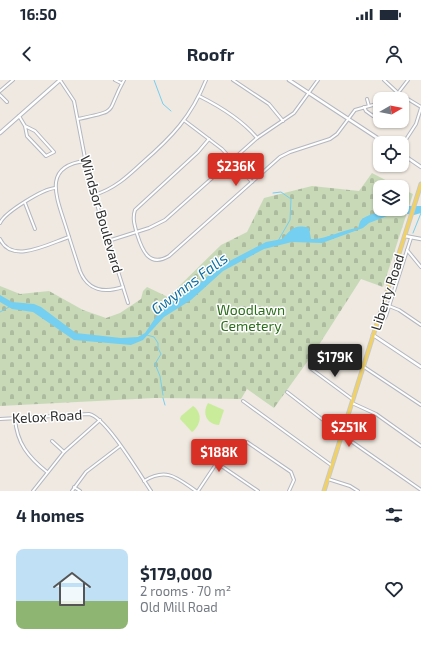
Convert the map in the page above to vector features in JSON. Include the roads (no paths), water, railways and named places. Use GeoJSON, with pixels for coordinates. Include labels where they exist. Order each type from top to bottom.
{"type":"FeatureCollection","features":[{"type":"Feature","properties":{"kind":"main road","name":"Liberty Road"},"geometry":{"type":"LineString","coordinates":[[324,491],[341,433],[421,184]]}},
{"type":"Feature","properties":{"kind":"street"},"geometry":{"type":"LineString","coordinates":[[0,91],[13,80]]}},
{"type":"Feature","properties":{"kind":"street"},"geometry":{"type":"LineString","coordinates":[[0,133],[60,80]]}},
{"type":"Feature","properties":{"kind":"street","name":"Windsor Boulevard"},"geometry":{"type":"LineString","coordinates":[[60,80],[72,96],[78,119],[85,161],[94,195],[128,303]]}},
{"type":"Feature","properties":{"kind":"street"},"geometry":{"type":"LineString","coordinates":[[115,80],[122,84]]}},
{"type":"Feature","properties":{"kind":"street"},"geometry":{"type":"LineString","coordinates":[[78,119],[108,112],[113,107],[124,80]]}},
{"type":"Feature","properties":{"kind":"street"},"geometry":{"type":"LineString","coordinates":[[94,195],[112,189],[170,138],[185,121],[206,80]]}},
{"type":"Feature","properties":{"kind":"street"},"geometry":{"type":"LineString","coordinates":[[233,80],[269,104],[283,121]]}},
{"type":"Feature","properties":{"kind":"street"},"geometry":{"type":"LineString","coordinates":[[289,80],[374,136]]}},
{"type":"Feature","properties":{"kind":"street"},"geometry":{"type":"LineString","coordinates":[[108,241],[137,232],[165,220],[257,138],[298,109],[318,80]]}},
{"type":"Feature","properties":{"kind":"street"},"geometry":{"type":"LineString","coordinates":[[384,80],[387,81],[397,92]]}},
{"type":"Feature","properties":{"kind":"street"},"geometry":{"type":"LineString","coordinates":[[399,92],[408,80]]}},
{"type":"Feature","properties":{"kind":"street"},"geometry":{"type":"LineString","coordinates":[[0,95],[7,102]]}},
{"type":"Feature","properties":{"kind":"street"},"geometry":{"type":"LineString","coordinates":[[199,96],[214,104],[257,138]]}},
{"type":"Feature","properties":{"kind":"street"},"geometry":{"type":"LineString","coordinates":[[367,99],[369,106]]}},
{"type":"Feature","properties":{"kind":"street"},"geometry":{"type":"LineString","coordinates":[[409,100],[421,107],[413,130],[409,136]]}},
{"type":"Feature","properties":{"kind":"street"},"geometry":{"type":"LineString","coordinates":[[209,139],[198,152],[137,207],[133,217],[142,248],[146,255],[154,259],[167,257],[285,154],[330,139],[337,134],[347,118],[355,110],[373,105]]}},
{"type":"Feature","properties":{"kind":"street"},"geometry":{"type":"LineString","coordinates":[[364,107],[366,111],[373,116]]}},
{"type":"Feature","properties":{"kind":"street"},"geometry":{"type":"LineString","coordinates":[[19,116],[25,126],[26,136],[46,156],[54,152],[34,130],[25,126]]}},
{"type":"Feature","properties":{"kind":"street"},"geometry":{"type":"LineString","coordinates":[[185,121],[209,139],[232,160],[252,182]]}},
{"type":"Feature","properties":{"kind":"street"},"geometry":{"type":"LineString","coordinates":[[409,159],[421,167]]}},
{"type":"Feature","properties":{"kind":"street"},"geometry":{"type":"LineString","coordinates":[[85,161],[73,163],[65,167],[59,175],[55,188],[69,237],[80,271],[86,282],[102,291],[123,287]]}},
{"type":"Feature","properties":{"kind":"street"},"geometry":{"type":"LineString","coordinates":[[0,223],[6,215],[44,190],[55,188]]}},
{"type":"Feature","properties":{"kind":"street"},"geometry":{"type":"LineString","coordinates":[[25,203],[35,229]]}},
{"type":"Feature","properties":{"kind":"street"},"geometry":{"type":"LineString","coordinates":[[405,236],[421,239]]}},
{"type":"Feature","properties":{"kind":"street"},"geometry":{"type":"LineString","coordinates":[[0,239],[7,248],[19,252],[69,237]]}},
{"type":"Feature","properties":{"kind":"street"},"geometry":{"type":"LineString","coordinates":[[378,320],[385,318],[411,238]]}},
{"type":"Feature","properties":{"kind":"street"},"geometry":{"type":"LineString","coordinates":[[407,250],[421,267]]}},
{"type":"Feature","properties":{"kind":"street"},"geometry":{"type":"LineString","coordinates":[[389,306],[399,310],[421,325]]}},
{"type":"Feature","properties":{"kind":"street"},"geometry":{"type":"LineString","coordinates":[[373,334],[421,367]]}},
{"type":"Feature","properties":{"kind":"street"},"geometry":{"type":"LineString","coordinates":[[340,347],[350,358],[421,405]]}},
{"type":"Feature","properties":{"kind":"street"},"geometry":{"type":"LineString","coordinates":[[310,368],[352,399]]}},
{"type":"Feature","properties":{"kind":"street"},"geometry":{"type":"LineString","coordinates":[[287,392],[341,433],[421,490]]}},
{"type":"Feature","properties":{"kind":"street"},"geometry":{"type":"LineString","coordinates":[[243,400],[331,466]]}},
{"type":"Feature","properties":{"kind":"street"},"geometry":{"type":"LineString","coordinates":[[351,403],[376,414],[421,446]]}},
{"type":"Feature","properties":{"kind":"street","name":"Kelox Road"},"geometry":{"type":"LineString","coordinates":[[0,419],[89,414],[100,420],[151,491]]}},
{"type":"Feature","properties":{"kind":"street"},"geometry":{"type":"LineString","coordinates":[[15,418],[16,431],[22,447],[32,460],[47,472]]}},
{"type":"Feature","properties":{"kind":"street"},"geometry":{"type":"LineString","coordinates":[[33,491],[64,452],[100,420]]}},
{"type":"Feature","properties":{"kind":"street"},"geometry":{"type":"LineString","coordinates":[[52,441],[64,452]]}},
{"type":"Feature","properties":{"kind":"street"},"geometry":{"type":"LineString","coordinates":[[248,442],[290,472],[294,480],[289,491]]}},
{"type":"Feature","properties":{"kind":"street"},"geometry":{"type":"LineString","coordinates":[[72,491],[91,468],[120,446]]}},
{"type":"Feature","properties":{"kind":"street"},"geometry":{"type":"LineString","coordinates":[[144,481],[154,475],[166,474],[174,477],[197,491],[228,446]]}},
{"type":"Feature","properties":{"kind":"street"},"geometry":{"type":"LineString","coordinates":[[217,463],[258,491]]}},
{"type":"Feature","properties":{"kind":"street"},"geometry":{"type":"LineString","coordinates":[[327,479],[350,486],[358,491]]}},
{"type":"Feature","properties":{"kind":"street"},"geometry":{"type":"LineString","coordinates":[[74,487],[80,491]]}},
{"type":"Feature","properties":{"kind":"water","name":"Gwynns Falls"},"geometry":{"type":"Polygon","coordinates":[[[409,206],[421,206],[421,213],[414,215],[409,214],[409,206]]]}},
{"type":"Feature","properties":{"kind":"water","name":"Gwynns Falls"},"geometry":{"type":"Polygon","coordinates":[[[373,214],[373,216],[387,216],[369,223],[363,228],[322,243],[292,242],[264,249],[223,271],[191,300],[164,317],[143,340],[131,345],[74,340],[33,312],[12,309],[0,302],[0,295],[12,302],[34,304],[41,307],[76,333],[121,338],[138,337],[145,333],[160,311],[193,288],[220,266],[266,242],[282,239],[296,227],[300,226],[309,228],[311,239],[316,239],[358,228],[360,222],[367,216],[373,214]]]}},
{"type":"Feature","properties":{"kind":"waterway"},"geometry":{"type":"LineString","coordinates":[[154,80],[163,104],[171,111]]}},
{"type":"Feature","properties":{"kind":"waterway"},"geometry":{"type":"LineString","coordinates":[[273,193],[281,192],[291,199],[290,220],[278,241]]}},
{"type":"Feature","properties":{"kind":"waterway"},"geometry":{"type":"LineString","coordinates":[[413,233],[421,213]]}},
{"type":"Feature","properties":{"kind":"waterway"},"geometry":{"type":"LineString","coordinates":[[0,312],[9,307]]}},
{"type":"Feature","properties":{"kind":"waterway"},"geometry":{"type":"LineString","coordinates":[[147,335],[154,337],[158,343],[158,348],[161,354],[155,364],[160,376],[163,395]]}},
{"type":"Feature","properties":{"kind":"waterway"},"geometry":{"type":"LineString","coordinates":[[163,398],[165,405]]}},
{"type":"Feature","properties":{"kind":"park label","name":"Woodlawn Cemetery"},"geometry":{"type":"Point","coordinates":[251,318]}}]}
